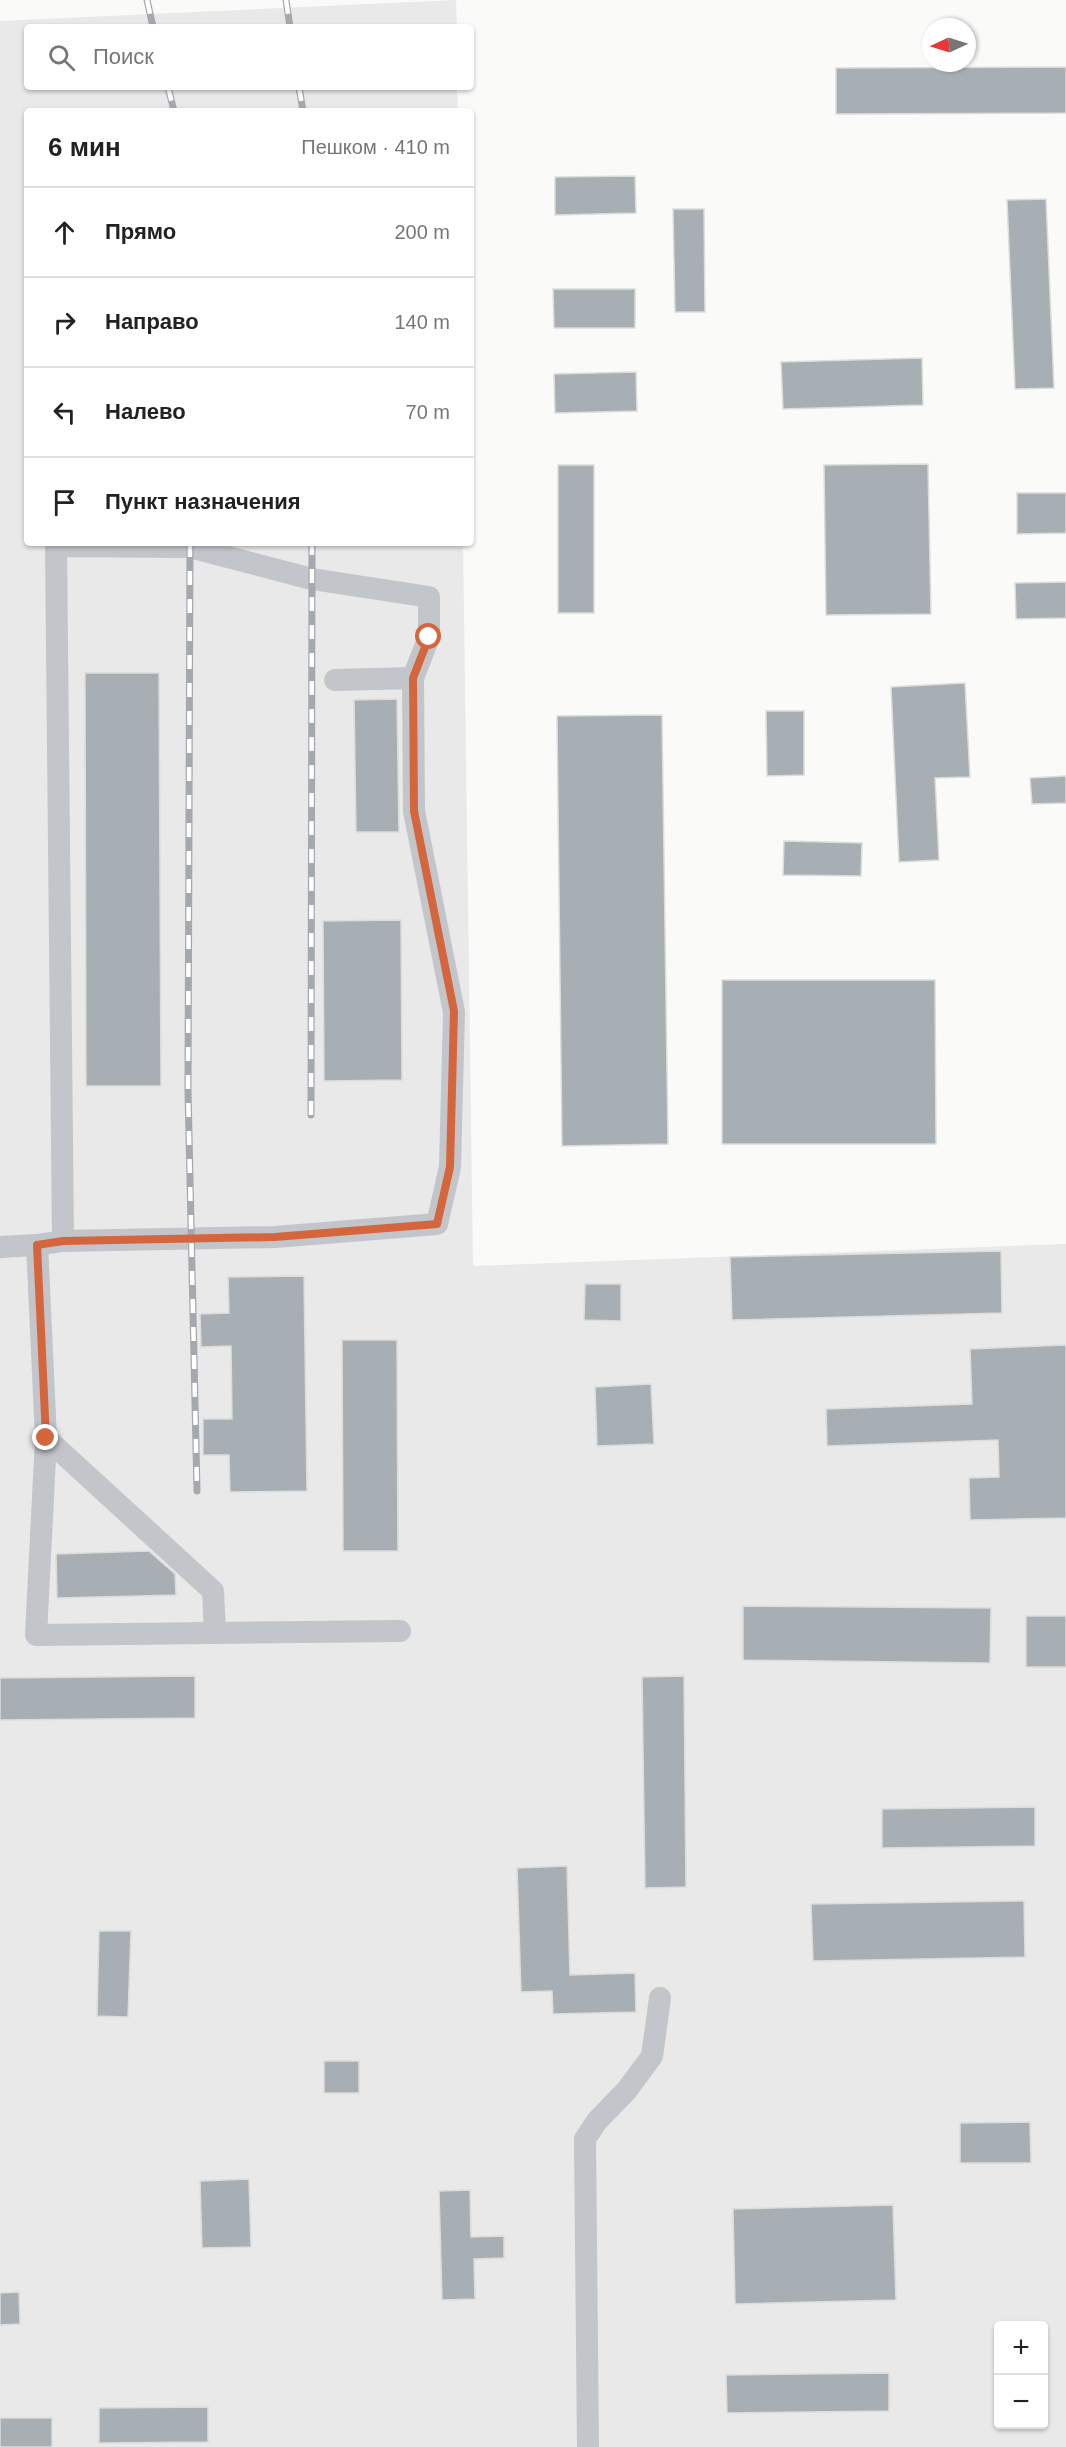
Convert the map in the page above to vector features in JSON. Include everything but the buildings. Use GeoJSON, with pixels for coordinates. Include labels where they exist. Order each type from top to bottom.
{"type":"FeatureCollection","features":[{"type":"Feature","properties":{"kind":"lane"},"geometry":{"type":"LineString","coordinates":[[0,1247],[63,1241],[275,1237],[437,1224],[450,1167],[454,1011],[414,811],[413,678],[429,637],[429,597],[312,579],[190,547],[56,546],[63,1241]]}},
{"type":"Feature","properties":{"kind":"lane"},"geometry":{"type":"LineString","coordinates":[[335,680],[413,678]]}},
{"type":"Feature","properties":{"kind":"lane"},"geometry":{"type":"LineString","coordinates":[[37,1245],[46,1438],[36,1635],[400,1631]]}},
{"type":"Feature","properties":{"kind":"lane"},"geometry":{"type":"LineString","coordinates":[[46,1438],[213,1591],[215,1633]]}},
{"type":"Feature","properties":{"kind":"lane"},"geometry":{"type":"LineString","coordinates":[[588,2447],[585,2139],[597,2121],[627,2090],[652,2056],[660,1998]]}},
{"type":"Feature","properties":{"kind":"shaded area"},"geometry":{"type":"Polygon","coordinates":[[[456,0],[457,24],[24,24],[24,90],[457,90],[458,108],[24,108],[24,546],[463,546],[473,1266],[1066,1244],[1066,2447],[0,2447],[0,21],[456,0]]]}},
{"type":"Feature","properties":{"kind":"railway"},"geometry":{"type":"LineString","coordinates":[[147,0],[152,24]]}},
{"type":"Feature","properties":{"kind":"railway"},"geometry":{"type":"LineString","coordinates":[[286,0],[290,24]]}},
{"type":"Feature","properties":{"kind":"railway"},"geometry":{"type":"LineString","coordinates":[[169,90],[173,108]]}},
{"type":"Feature","properties":{"kind":"railway"},"geometry":{"type":"LineString","coordinates":[[300,90],[302,108]]}},
{"type":"Feature","properties":{"kind":"railway"},"geometry":{"type":"LineString","coordinates":[[190,546],[188,1090],[197,1491]]}},
{"type":"Feature","properties":{"kind":"railway"},"geometry":{"type":"LineString","coordinates":[[311,1115],[312,546]]}},
{"type":"Feature","properties":{"kind":"route"},"geometry":{"type":"LineString","coordinates":[[46,1438],[37,1245],[63,1241],[275,1237],[437,1224],[450,1167],[454,1011],[414,811],[413,678],[429,637]]}}]}
